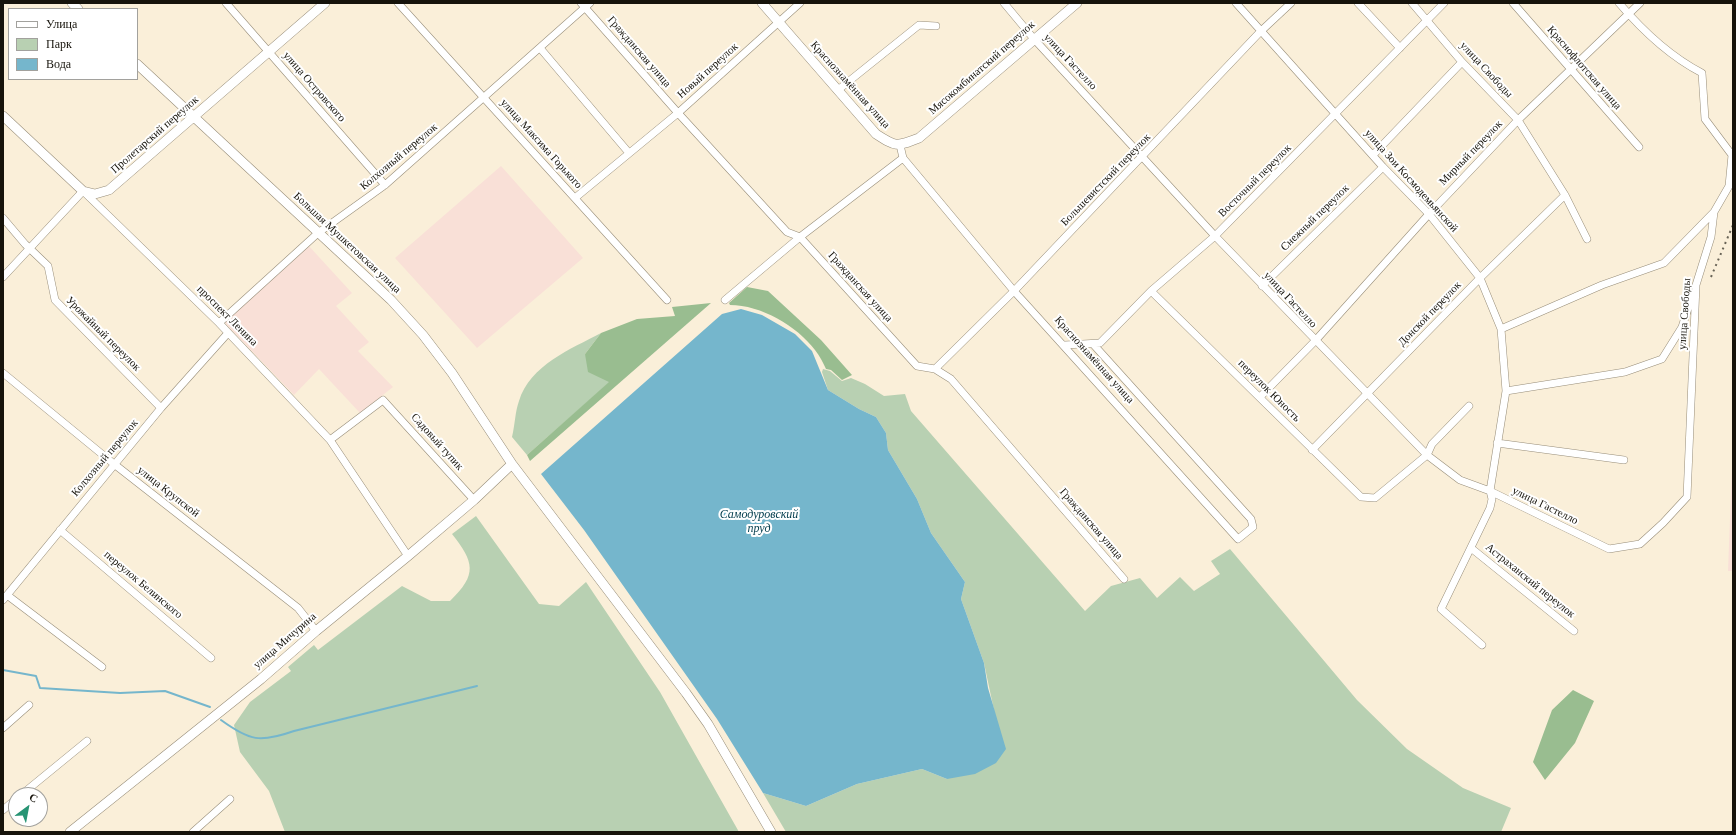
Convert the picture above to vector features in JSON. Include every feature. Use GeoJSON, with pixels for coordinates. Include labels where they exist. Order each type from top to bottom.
{"type":"FeatureCollection","features":[{"type":"Feature","properties":{"kind":"main road","name":"Пролетарский переулок"},"geometry":{"type":"LineString","coordinates":[[83,191],[95,194],[109,190],[325,3]]}},
{"type":"Feature","properties":{"kind":"main road","name":"Краснознамённая улица"},"geometry":{"type":"LineString","coordinates":[[762,3],[876,134],[891,144],[900,145]]}},
{"type":"Feature","properties":{"kind":"main road","name":"Мясокомбинатский переулок"},"geometry":{"type":"LineString","coordinates":[[900,145],[919,138],[1077,3]]}},
{"type":"Feature","properties":{"kind":"main road","name":"Большая Мушкетовская улица"},"geometry":{"type":"LineString","coordinates":[[138,65],[391,300],[423,335],[452,373],[512,464],[708,724],[771,832]]}},
{"type":"Feature","properties":{"kind":"main road","name":"проспект Ленина"},"geometry":{"type":"LineString","coordinates":[[3,116],[83,191]]}},
{"type":"Feature","properties":{"kind":"main road","name":"улица Мичурина"},"geometry":{"type":"LineString","coordinates":[[70,832],[261,679],[316,631],[474,500],[512,464]]}},
{"type":"Feature","properties":{"kind":"street","name":"улица Островского"},"geometry":{"type":"LineString","coordinates":[[226,3],[385,185]]}},
{"type":"Feature","properties":{"kind":"street","name":"улица Максима Горького"},"geometry":{"type":"LineString","coordinates":[[398,3],[667,300]]}},
{"type":"Feature","properties":{"kind":"street","name":"Новый переулок"},"geometry":{"type":"LineString","coordinates":[[575,198],[678,113],[800,3]]}},
{"type":"Feature","properties":{"kind":"street","name":"улица Гастелло"},"geometry":{"type":"LineString","coordinates":[[1004,3],[1034,39],[1215,236],[1366,395],[1427,456],[1460,480],[1490,491],[1609,549]]}},
{"type":"Feature","properties":{"kind":"street","name":"улица Зои Космодемьянской"},"geometry":{"type":"LineString","coordinates":[[1236,3],[1260,32],[1428,214],[1480,278],[1501,329],[1506,391],[1490,491],[1492,499],[1490,508],[1441,609],[1482,645]]}},
{"type":"Feature","properties":{"kind":"street","name":"Большевистский переулок"},"geometry":{"type":"LineString","coordinates":[[935,369],[1014,291],[1143,157],[1260,32],[1291,3]]}},
{"type":"Feature","properties":{"kind":"street"},"geometry":{"type":"LineString","coordinates":[[1358,3],[1400,48]]}},
{"type":"Feature","properties":{"kind":"street","name":"улица Свободы"},"geometry":{"type":"LineString","coordinates":[[1412,3],[1462,62],[1518,120],[1565,195],[1587,239]]}},
{"type":"Feature","properties":{"kind":"street","name":"Восточный переулок"},"geometry":{"type":"LineString","coordinates":[[1094,344],[1100,343],[1151,291],[1215,236],[1444,3]]}},
{"type":"Feature","properties":{"kind":"street","name":"Краснофлотская улица"},"geometry":{"type":"LineString","coordinates":[[1513,3],[1570,70],[1639,147]]}},
{"type":"Feature","properties":{"kind":"street"},"geometry":{"type":"LineString","coordinates":[[1619,3],[1628,14]]}},
{"type":"Feature","properties":{"kind":"street","name":"Мирный переулок"},"geometry":{"type":"LineString","coordinates":[[1260,397],[1315,341],[1428,214],[1518,120],[1640,3]]}},
{"type":"Feature","properties":{"kind":"street","name":"Колхозный переулок"},"geometry":{"type":"LineString","coordinates":[[218,323],[318,233],[385,185],[485,98],[540,48],[585,4]]}},
{"type":"Feature","properties":{"kind":"street","name":"Гражданская улица"},"geometry":{"type":"LineString","coordinates":[[585,4],[678,113],[787,232],[800,237],[917,366],[935,369],[951,379],[1124,579]]}},
{"type":"Feature","properties":{"kind":"street","name":"улица Свободы"},"geometry":{"type":"LineString","coordinates":[[1609,549],[1640,544],[1687,497],[1696,285],[1712,237],[1714,212],[1729,186],[1732,155],[1705,119],[1702,73],[1682,62],[1628,14]]}},
{"type":"Feature","properties":{"kind":"street"},"geometry":{"type":"LineString","coordinates":[[838,90],[919,25],[936,26]]}},
{"type":"Feature","properties":{"kind":"street"},"geometry":{"type":"LineString","coordinates":[[540,48],[629,153]]}},
{"type":"Feature","properties":{"kind":"street"},"geometry":{"type":"LineString","coordinates":[[1373,155],[1462,62]]}},
{"type":"Feature","properties":{"kind":"street","name":"Краснознамённая улица"},"geometry":{"type":"LineString","coordinates":[[900,145],[903,158],[1014,291],[1065,345],[1238,539],[1250,530],[1253,527],[1251,519],[1094,344]]}},
{"type":"Feature","properties":{"kind":"street"},"geometry":{"type":"LineString","coordinates":[[725,300],[800,237],[903,158]]}},
{"type":"Feature","properties":{"kind":"street","name":"Снежный переулок"},"geometry":{"type":"LineString","coordinates":[[1262,286],[1383,167]]}},
{"type":"Feature","properties":{"kind":"street"},"geometry":{"type":"LineString","coordinates":[[3,277],[83,191]]}},
{"type":"Feature","properties":{"kind":"street","name":"проспект Ленина"},"geometry":{"type":"LineString","coordinates":[[83,191],[218,323],[330,440],[408,556]]}},
{"type":"Feature","properties":{"kind":"street","name":"Донской переулок"},"geometry":{"type":"LineString","coordinates":[[1312,450],[1480,278],[1565,195]]}},
{"type":"Feature","properties":{"kind":"street"},"geometry":{"type":"LineString","coordinates":[[1501,329],[1602,284],[1664,263],[1714,212]]}},
{"type":"Feature","properties":{"kind":"street","name":"Урожайный переулок"},"geometry":{"type":"LineString","coordinates":[[3,218],[48,266],[55,300],[161,408]]}},
{"type":"Feature","properties":{"kind":"street"},"geometry":{"type":"LineString","coordinates":[[1506,391],[1625,372],[1662,359],[1682,327],[1696,285]]}},
{"type":"Feature","properties":{"kind":"street","name":"переулок Юность"},"geometry":{"type":"LineString","coordinates":[[1151,291],[1361,497],[1375,498],[1427,456]]}},
{"type":"Feature","properties":{"kind":"street","name":"Колхозный переулок"},"geometry":{"type":"LineString","coordinates":[[5,597],[161,408],[228,334]]}},
{"type":"Feature","properties":{"kind":"street"},"geometry":{"type":"LineString","coordinates":[[1065,345],[1094,344]]}},
{"type":"Feature","properties":{"kind":"street","name":"улица Крупской"},"geometry":{"type":"LineString","coordinates":[[3,373],[114,464],[298,608],[316,631]]}},
{"type":"Feature","properties":{"kind":"street","name":"Садовый тупик"},"geometry":{"type":"LineString","coordinates":[[330,440],[383,400],[474,500]]}},
{"type":"Feature","properties":{"kind":"street"},"geometry":{"type":"LineString","coordinates":[[1427,456],[1432,444],[1469,406]]}},
{"type":"Feature","properties":{"kind":"street"},"geometry":{"type":"LineString","coordinates":[[1497,443],[1624,460]]}},
{"type":"Feature","properties":{"kind":"street","name":"переулок Белинского"},"geometry":{"type":"LineString","coordinates":[[60,530],[211,658]]}},
{"type":"Feature","properties":{"kind":"street","name":"Астраханский переулок"},"geometry":{"type":"LineString","coordinates":[[1471,548],[1574,632]]}},
{"type":"Feature","properties":{"kind":"street"},"geometry":{"type":"LineString","coordinates":[[5,597],[102,667]]}},
{"type":"Feature","properties":{"kind":"street"},"geometry":{"type":"LineString","coordinates":[[3,728],[29,705]]}},
{"type":"Feature","properties":{"kind":"street"},"geometry":{"type":"LineString","coordinates":[[31,787],[87,741]]}},
{"type":"Feature","properties":{"kind":"street"},"geometry":{"type":"LineString","coordinates":[[193,832],[230,799]]}},
{"type":"Feature","properties":{"kind":"shaded area"},"geometry":{"type":"Polygon","coordinates":[[[501,166],[583,258],[477,348],[395,258],[501,166]]]}},
{"type":"Feature","properties":{"kind":"shaded area"},"geometry":{"type":"Polygon","coordinates":[[[308,245],[352,293],[336,306],[369,342],[358,351],[393,387],[360,413],[319,369],[294,395],[224,322],[308,245]]]}},
{"type":"Feature","properties":{"kind":"shaded area"},"geometry":{"type":"Polygon","coordinates":[[[1733,440],[1733,571],[1728,571],[1733,440]]]}},
{"type":"Feature","properties":{"kind":"green space"},"geometry":{"type":"Polygon","coordinates":[[[747,287],[768,291],[821,340],[852,375],[842,380],[831,370],[826,369],[818,355],[807,341],[777,318],[754,309],[730,305],[729,303],[747,287]]]}},
{"type":"Feature","properties":{"kind":"green space"},"geometry":{"type":"Polygon","coordinates":[[[711,303],[530,461],[527,455],[609,382],[588,372],[585,354],[601,333],[637,319],[675,316],[672,307],[711,303]]]}},
{"type":"Feature","properties":{"kind":"green space"},"geometry":{"type":"Polygon","coordinates":[[[601,333],[585,354],[610,382],[527,455],[512,437],[518,405],[524,388],[532,377],[553,360],[601,333]]]}},
{"type":"Feature","properties":{"kind":"green space"},"geometry":{"type":"Polygon","coordinates":[[[823,369],[830,371],[842,381],[851,378],[865,384],[884,396],[905,394],[911,411],[1085,611],[1111,586],[1140,578],[1157,598],[1180,577],[1194,591],[1220,574],[1211,561],[1230,549],[1357,700],[1407,749],[1463,788],[1511,808],[1501,832],[786,832],[763,793],[806,806],[857,784],[922,769],[947,779],[995,715],[984,663],[961,599],[965,582],[931,533],[917,499],[888,450],[886,433],[876,417],[859,409],[828,390],[822,372],[823,369]]]}},
{"type":"Feature","properties":{"kind":"green space"},"geometry":{"type":"Polygon","coordinates":[[[476,516],[539,604],[559,606],[586,582],[660,692],[739,832],[285,832],[269,791],[240,752],[234,725],[250,702],[291,671],[288,667],[314,645],[318,650],[402,586],[431,601],[450,601],[465,583],[469,575],[470,568],[465,552],[452,534],[476,516]]]}},
{"type":"Feature","properties":{"kind":"green space"},"geometry":{"type":"Polygon","coordinates":[[[1573,690],[1594,701],[1575,743],[1545,780],[1533,762],[1552,710],[1573,690]]]}},
{"type":"Feature","properties":{"kind":"water","name":"Самодуровский пруд"},"geometry":{"type":"Polygon","coordinates":[[[741,309],[762,315],[795,334],[812,351],[828,390],[859,409],[876,417],[886,433],[888,450],[917,499],[931,533],[965,582],[961,599],[984,663],[988,688],[1006,749],[996,763],[975,774],[947,779],[922,769],[857,784],[806,806],[763,793],[717,719],[584,530],[541,474],[722,314],[741,309]]]}},
{"type":"Feature","properties":{"kind":"waterway"},"geometry":{"type":"LineString","coordinates":[[3,670],[36,676],[40,688],[120,693],[165,691],[210,707]]}},
{"type":"Feature","properties":{"kind":"waterway"},"geometry":{"type":"LineString","coordinates":[[221,720],[248,736],[256,738],[272,737],[477,686]]}},
{"type":"Feature","properties":{"kind":"railway"},"geometry":{"type":"LineString","coordinates":[[1711,277],[1733,225]]}}]}
